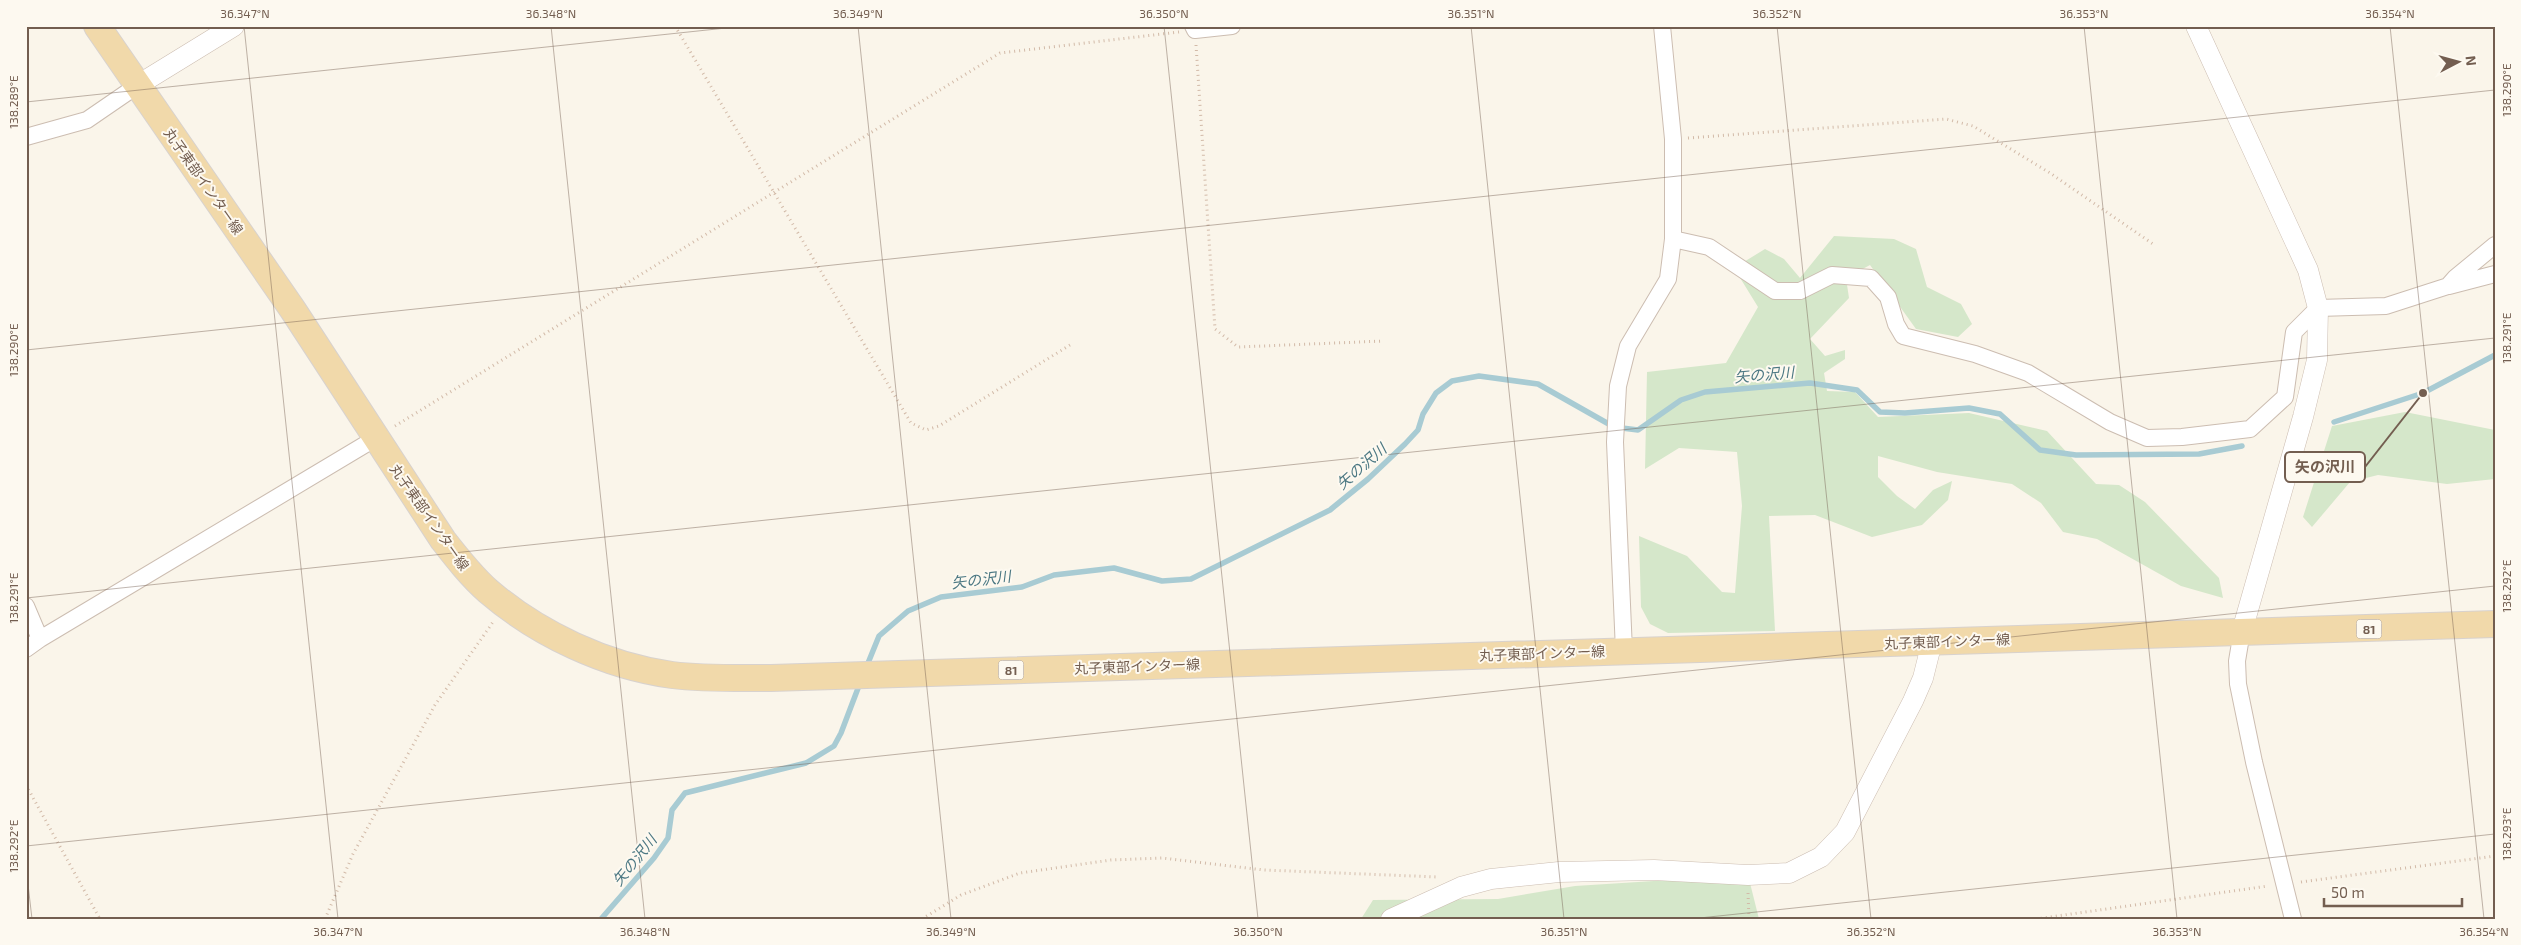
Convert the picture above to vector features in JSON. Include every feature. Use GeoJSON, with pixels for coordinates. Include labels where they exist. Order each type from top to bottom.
{"type":"FeatureCollection","features":[{"type":"Feature","properties":{"kind":"main road","name":"丸子東部インター線"},"geometry":{"type":"LineString","coordinates":[[97,26],[293,310],[443,540],[471,574],[504,604],[530,623],[588,651],[645,670],[695,677],[771,678],[2495,624]]}},
{"type":"Feature","properties":{"kind":"street"},"geometry":{"type":"LineString","coordinates":[[26,137],[87,120],[138,85],[234,26]]}},
{"type":"Feature","properties":{"kind":"street"},"geometry":{"type":"LineString","coordinates":[[1194,28],[1232,26]]}},
{"type":"Feature","properties":{"kind":"street"},"geometry":{"type":"LineString","coordinates":[[1624,651],[1615,442],[1618,386],[1628,346],[1668,279],[1674,239],[1673,139],[1662,26]]}},
{"type":"Feature","properties":{"kind":"street"},"geometry":{"type":"LineString","coordinates":[[2196,26],[2308,270],[2318,308],[2315,369],[2242,631],[2237,661],[2238,684],[2254,762],[2293,919]]}},
{"type":"Feature","properties":{"kind":"street"},"geometry":{"type":"LineString","coordinates":[[1674,239],[1709,247],[1748,271],[1775,292],[1800,291],[1832,275],[1871,278],[1888,297],[1896,324],[1903,336],[1975,354],[2028,374],[2110,422],[2147,438],[2182,437],[2250,430],[2285,397],[2294,332],[2318,308],[2386,306],[2448,286],[2495,274]]}},
{"type":"Feature","properties":{"kind":"street"},"geometry":{"type":"LineString","coordinates":[[2448,286],[2495,245]]}},
{"type":"Feature","properties":{"kind":"street"},"geometry":{"type":"LineString","coordinates":[[26,649],[376,438]]}},
{"type":"Feature","properties":{"kind":"street"},"geometry":{"type":"LineString","coordinates":[[26,606],[40,639]]}},
{"type":"Feature","properties":{"kind":"street"},"geometry":{"type":"LineString","coordinates":[[1391,919],[1461,887],[1491,879],[1559,872],[1654,870],[1748,874],[1790,873],[1821,857],[1845,832],[1924,678],[1932,642]]}},
{"type":"Feature","properties":{"kind":"path"},"geometry":{"type":"LineString","coordinates":[[675,26],[912,423],[926,430],[939,426],[1070,345]]}},
{"type":"Feature","properties":{"kind":"path"},"geometry":{"type":"LineString","coordinates":[[376,438],[1000,53],[1194,28],[1216,329],[1238,347],[1384,341]]}},
{"type":"Feature","properties":{"kind":"path"},"geometry":{"type":"LineString","coordinates":[[1673,139],[1946,118],[1973,126],[2050,172],[2153,244]]}},
{"type":"Feature","properties":{"kind":"path"},"geometry":{"type":"LineString","coordinates":[[325,919],[353,854],[435,706],[504,604]]}},
{"type":"Feature","properties":{"kind":"path"},"geometry":{"type":"LineString","coordinates":[[26,785],[100,919]]}},
{"type":"Feature","properties":{"kind":"path"},"geometry":{"type":"LineString","coordinates":[[2036,919],[2495,856]]}},
{"type":"Feature","properties":{"kind":"path"},"geometry":{"type":"LineString","coordinates":[[922,919],[961,895],[1020,873],[1111,860],[1162,858],[1264,870],[1443,877]]}},
{"type":"Feature","properties":{"kind":"path"},"geometry":{"type":"LineString","coordinates":[[1748,874],[1749,919]]}},
{"type":"Feature","properties":{"kind":"green space"},"geometry":{"type":"Polygon","coordinates":[[[1834,236],[1894,239],[1916,249],[1927,287],[1961,304],[1972,324],[1958,337],[1916,329],[1870,265],[1846,278],[1849,298],[1810,339],[1825,356],[1845,350],[1845,359],[1824,373],[1827,391],[1855,392],[1878,417],[1969,413],[2047,431],[2096,484],[2119,485],[2145,502],[2219,578],[2223,598],[2181,586],[2097,539],[2063,532],[2041,503],[2012,484],[1937,472],[1878,456],[1878,477],[1897,496],[1915,509],[1933,490],[1952,481],[1948,500],[1922,525],[1872,537],[1815,515],[1769,516],[1775,631],[1668,633],[1650,624],[1641,607],[1639,536],[1687,556],[1722,592],[1735,593],[1742,506],[1737,452],[1679,448],[1645,469],[1647,372],[1726,363],[1758,307],[1734,268],[1765,249],[1784,259],[1800,278],[1834,236]]]}},
{"type":"Feature","properties":{"kind":"green space"},"geometry":{"type":"Polygon","coordinates":[[[2405,412],[2495,430],[2495,479],[2447,484],[2378,475],[2350,482],[2312,527],[2303,517],[2332,426],[2405,412]]]}},
{"type":"Feature","properties":{"kind":"green space"},"geometry":{"type":"Polygon","coordinates":[[[1748,875],[1759,919],[1361,919],[1373,900],[1498,899],[1575,886],[1748,875]]]}},
{"type":"Feature","properties":{"kind":"waterway","name":"矢の沢川"},"geometry":{"type":"LineString","coordinates":[[2334,422],[2423,393],[2495,355]]}},
{"type":"Feature","properties":{"kind":"waterway","name":"矢の沢川"},"geometry":{"type":"LineString","coordinates":[[866,668],[879,636],[908,611],[941,597],[1022,587],[1054,575],[1114,568],[1162,581],[1191,579],[1330,510],[1368,479],[1418,430],[1423,414],[1436,393],[1452,381],[1479,376],[1538,384],[1614,427],[1638,430],[1681,400],[1705,392],[1810,383],[1857,390],[1880,412],[1905,413],[1969,408],[2000,414],[2040,450],[2076,455],[2199,454],[2242,446]]}},
{"type":"Feature","properties":{"kind":"waterway","name":"矢の沢川"},"geometry":{"type":"LineString","coordinates":[[601,919],[654,858],[668,838],[672,810],[685,793],[806,763],[834,746],[841,733],[860,683]]}},
{"type":"Feature","properties":{"kind":"place","name":"矢の沢川"},"geometry":{"type":"Point","coordinates":[2423,393]}}]}
